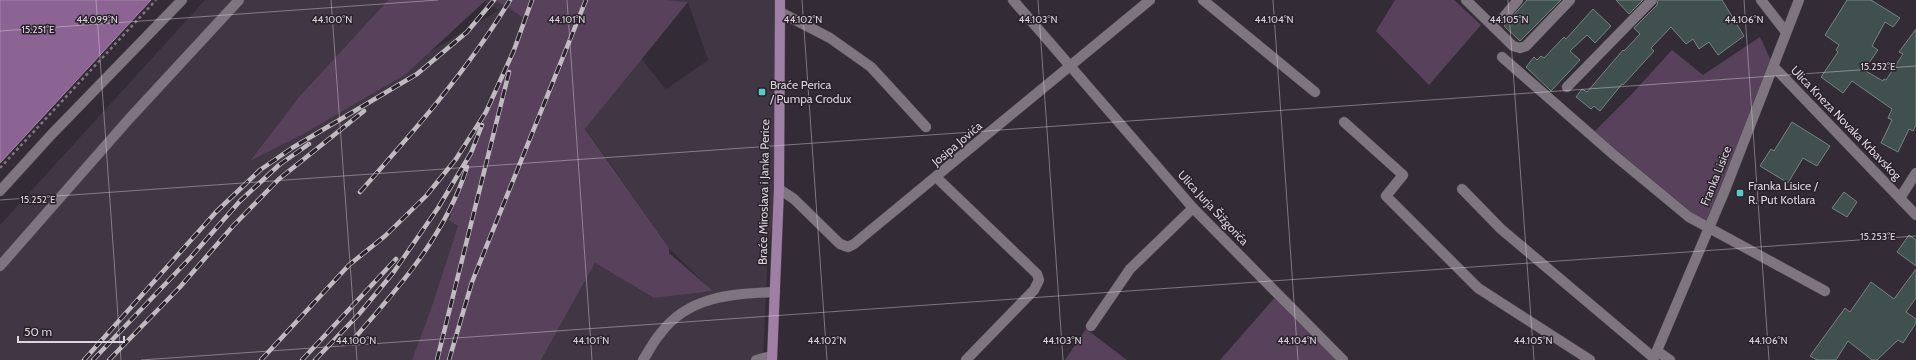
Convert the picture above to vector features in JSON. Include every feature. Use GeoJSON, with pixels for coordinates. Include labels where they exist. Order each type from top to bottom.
{"type":"FeatureCollection","features":[{"type":"Feature","properties":{"kind":"main road","name":"Braće Miroslava i Janka Perice"},"geometry":{"type":"LineString","coordinates":[[772,358],[779,189],[780,0]]}},
{"type":"Feature","properties":{"kind":"street"},"geometry":{"type":"LineString","coordinates":[[0,191],[50,136],[182,0]]}},
{"type":"Feature","properties":{"kind":"street"},"geometry":{"type":"LineString","coordinates":[[0,266],[129,119],[239,0]]}},
{"type":"Feature","properties":{"kind":"street","name":"Ulica Jurja Šižgorića"},"geometry":{"type":"LineString","coordinates":[[1013,0],[1193,208],[1343,360]]}},
{"type":"Feature","properties":{"kind":"street","name":"Josipa Jovića"},"geometry":{"type":"LineString","coordinates":[[779,189],[794,199],[840,244],[848,247],[867,235],[1150,0]]}},
{"type":"Feature","properties":{"kind":"street"},"geometry":{"type":"LineString","coordinates":[[1203,0],[1315,92]]}},
{"type":"Feature","properties":{"kind":"street"},"geometry":{"type":"LineString","coordinates":[[1466,0],[1513,46],[1520,48],[1526,46],[1570,0]]}},
{"type":"Feature","properties":{"kind":"street"},"geometry":{"type":"LineString","coordinates":[[1502,18],[1518,0]]}},
{"type":"Feature","properties":{"kind":"street"},"geometry":{"type":"LineString","coordinates":[[1567,87],[1652,0]]}},
{"type":"Feature","properties":{"kind":"street"},"geometry":{"type":"LineString","coordinates":[[1761,0],[1786,32]]}},
{"type":"Feature","properties":{"kind":"street","name":"Franka Lisice"},"geometry":{"type":"LineString","coordinates":[[1654,356],[1774,67],[1799,0]]}},
{"type":"Feature","properties":{"kind":"street"},"geometry":{"type":"LineString","coordinates":[[780,12],[830,38],[871,67],[926,127]]}},
{"type":"Feature","properties":{"kind":"street"},"geometry":{"type":"LineString","coordinates":[[1502,57],[1689,218],[1825,291]]}},
{"type":"Feature","properties":{"kind":"street","name":"Ulica Kneza Novaka Krbavskog"},"geometry":{"type":"LineString","coordinates":[[1774,67],[1916,214]]}},
{"type":"Feature","properties":{"kind":"street"},"geometry":{"type":"LineString","coordinates":[[1344,122],[1403,175],[1386,196],[1478,288],[1590,360]]}},
{"type":"Feature","properties":{"kind":"street"},"geometry":{"type":"LineString","coordinates":[[1900,198],[1916,173]]}},
{"type":"Feature","properties":{"kind":"street"},"geometry":{"type":"LineString","coordinates":[[936,177],[1037,274],[1038,280],[1034,290],[966,360]]}},
{"type":"Feature","properties":{"kind":"street"},"geometry":{"type":"LineString","coordinates":[[1462,189],[1501,229],[1654,356],[1670,360]]}},
{"type":"Feature","properties":{"kind":"street"},"geometry":{"type":"LineString","coordinates":[[1091,326],[1130,269],[1193,208]]}},
{"type":"Feature","properties":{"kind":"street"},"geometry":{"type":"LineString","coordinates":[[643,360],[660,333],[678,315],[696,304],[722,297],[775,292]]}},
{"type":"Feature","properties":{"kind":"street"},"geometry":{"type":"LineString","coordinates":[[756,360],[772,358]]}},
{"type":"Feature","properties":{"kind":"path"},"geometry":{"type":"LineString","coordinates":[[0,168],[156,0]]}},
{"type":"Feature","properties":{"kind":"shaded area"},"geometry":{"type":"Polygon","coordinates":[[[0,0],[151,0],[0,163],[0,0]]]}},
{"type":"Feature","properties":{"kind":"shaded area"},"geometry":{"type":"Polygon","coordinates":[[[205,0],[388,0],[298,98],[251,160],[499,10],[484,2],[486,0],[540,0],[458,360],[0,360],[0,225],[205,0]]]}},
{"type":"Feature","properties":{"kind":"shaded area"},"geometry":{"type":"Polygon","coordinates":[[[388,0],[486,0],[406,74],[305,133],[250,161],[298,98],[388,0]]]}},
{"type":"Feature","properties":{"kind":"shaded area"},"geometry":{"type":"Polygon","coordinates":[[[493,0],[668,0],[688,2],[585,129],[669,248],[669,253],[713,291],[654,298],[595,263],[541,360],[412,360],[430,312],[458,226],[449,220],[486,112],[514,50],[525,19],[506,6],[493,0]]]}},
{"type":"Feature","properties":{"kind":"shaded area"},"geometry":{"type":"Polygon","coordinates":[[[668,0],[780,0],[779,189],[768,248],[763,360],[541,360],[595,263],[654,298],[712,291],[669,248],[585,128],[641,59],[666,89],[708,60],[688,2],[668,0]]]}},
{"type":"Feature","properties":{"kind":"shaded area"},"geometry":{"type":"Polygon","coordinates":[[[1395,0],[1454,0],[1481,25],[1429,85],[1376,31],[1395,0]]]}},
{"type":"Feature","properties":{"kind":"shaded area"},"geometry":{"type":"Polygon","coordinates":[[[1760,37],[1774,67],[1708,229],[1591,135],[1630,96],[1672,50],[1703,75],[1760,37]]]}},
{"type":"Feature","properties":{"kind":"shaded area"},"geometry":{"type":"Polygon","coordinates":[[[1278,294],[1343,360],[1220,360],[1278,294]]]}},
{"type":"Feature","properties":{"kind":"shaded area"},"geometry":{"type":"Polygon","coordinates":[[[1086,329],[1127,360],[1065,360],[1086,329]]]}},
{"type":"Feature","properties":{"kind":"building"},"geometry":{"type":"Polygon","coordinates":[[[1527,0],[1561,0],[1520,41],[1504,26],[1527,0]]]}},
{"type":"Feature","properties":{"kind":"building"},"geometry":{"type":"Polygon","coordinates":[[[1616,0],[1643,0],[1629,14],[1616,0]]]}},
{"type":"Feature","properties":{"kind":"building"},"geometry":{"type":"Polygon","coordinates":[[[1658,0],[1722,0],[1744,36],[1718,55],[1709,42],[1699,49],[1693,39],[1686,44],[1671,27],[1651,48],[1654,51],[1623,85],[1622,84],[1600,111],[1594,106],[1591,109],[1576,97],[1582,89],[1587,92],[1623,50],[1624,51],[1640,34],[1634,28],[1657,5],[1658,0]]]}},
{"type":"Feature","properties":{"kind":"building"},"geometry":{"type":"Polygon","coordinates":[[[1847,0],[1871,0],[1900,18],[1893,27],[1885,22],[1872,46],[1878,50],[1864,70],[1883,81],[1884,79],[1886,80],[1903,54],[1899,52],[1916,29],[1916,125],[1913,131],[1909,129],[1898,152],[1881,143],[1892,120],[1888,118],[1892,109],[1852,81],[1843,93],[1821,77],[1838,52],[1836,50],[1839,45],[1825,35],[1847,0]]]}},
{"type":"Feature","properties":{"kind":"building"},"geometry":{"type":"Polygon","coordinates":[[[1593,9],[1611,26],[1595,43],[1587,35],[1570,51],[1580,60],[1551,91],[1526,67],[1534,57],[1537,60],[1541,56],[1544,58],[1564,37],[1566,39],[1593,9]]]}},
{"type":"Feature","properties":{"kind":"building"},"geometry":{"type":"Polygon","coordinates":[[[1792,122],[1830,146],[1817,166],[1803,158],[1788,183],[1760,166],[1771,149],[1774,151],[1792,122]]]}},
{"type":"Feature","properties":{"kind":"building"},"geometry":{"type":"Polygon","coordinates":[[[1844,192],[1857,202],[1847,217],[1832,208],[1844,192]]]}},
{"type":"Feature","properties":{"kind":"building"},"geometry":{"type":"Polygon","coordinates":[[[1909,235],[1916,240],[1916,266],[1897,252],[1909,235]]]}},
{"type":"Feature","properties":{"kind":"building"},"geometry":{"type":"Polygon","coordinates":[[[1916,269],[1916,298],[1906,312],[1916,319],[1916,323],[1903,343],[1898,340],[1877,360],[1872,360],[1848,341],[1836,360],[1817,360],[1810,356],[1845,308],[1850,312],[1871,282],[1894,299],[1916,269]]]}},
{"type":"Feature","properties":{"kind":"railway"},"geometry":{"type":"LineString","coordinates":[[84,360],[216,212],[260,170],[292,148],[417,74],[467,32],[494,0]]}},
{"type":"Feature","properties":{"kind":"railway"},"geometry":{"type":"LineString","coordinates":[[360,192],[440,99],[494,26],[510,0]]}},
{"type":"Feature","properties":{"kind":"railway"},"geometry":{"type":"LineString","coordinates":[[261,360],[349,265],[385,236],[426,196],[456,159],[486,112],[514,50],[532,0]]}},
{"type":"Feature","properties":{"kind":"railway"},"geometry":{"type":"LineString","coordinates":[[449,360],[472,282],[586,0]]}},
{"type":"Feature","properties":{"kind":"railway"},"geometry":{"type":"LineString","coordinates":[[437,360],[509,72]]}},
{"type":"Feature","properties":{"kind":"railway"},"geometry":{"type":"LineString","coordinates":[[109,360],[180,287],[233,226],[279,179],[364,111]]}},
{"type":"Feature","properties":{"kind":"railway"},"geometry":{"type":"LineString","coordinates":[[315,360],[359,314],[393,273],[438,208],[471,153],[482,125]]}},
{"type":"Feature","properties":{"kind":"railway"},"geometry":{"type":"LineString","coordinates":[[93,360],[191,257],[240,201],[279,165],[309,144]]}},
{"type":"Feature","properties":{"kind":"railway"},"geometry":{"type":"LineString","coordinates":[[351,342],[402,282],[433,239],[458,192],[467,167]]}},
{"type":"Feature","properties":{"kind":"railway"},"geometry":{"type":"LineString","coordinates":[[302,360],[396,259]]}},
{"type":"Feature","properties":{"kind":"place","name":"Braće Perica / Pumpa Crodux"},"geometry":{"type":"Point","coordinates":[762,92]}},
{"type":"Feature","properties":{"kind":"place","name":"Franka Lisice / R. Put Kotlara"},"geometry":{"type":"Point","coordinates":[1740,193]}}]}
